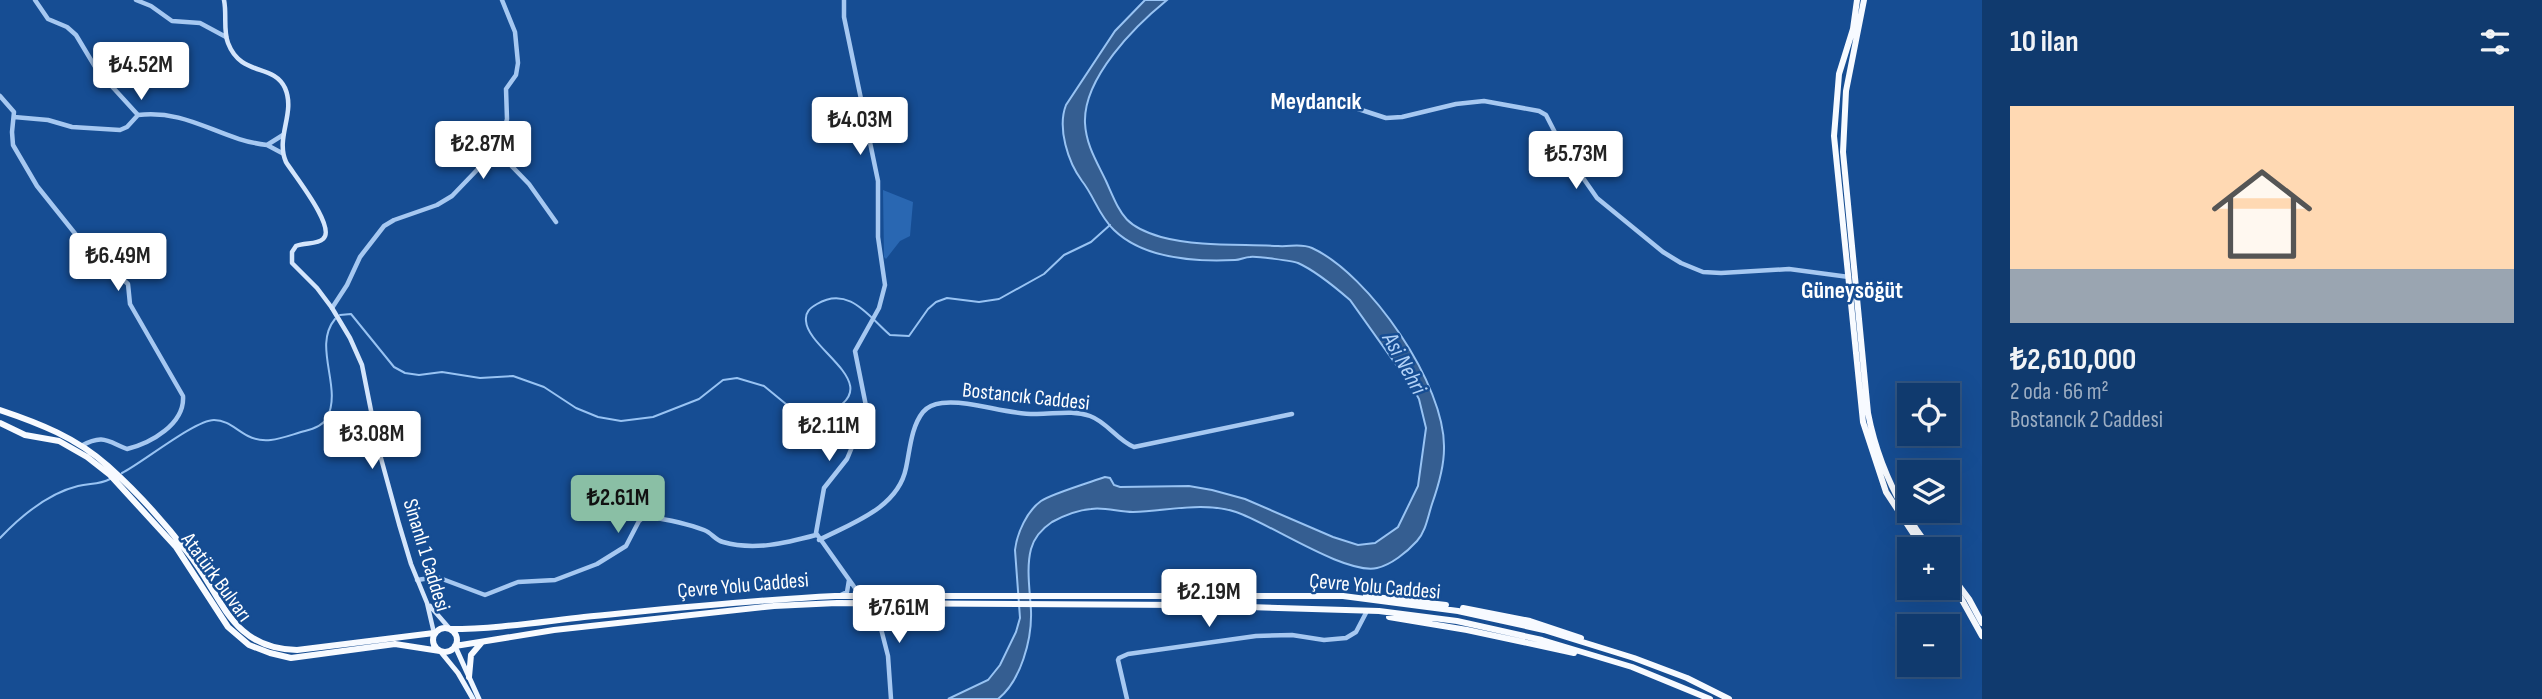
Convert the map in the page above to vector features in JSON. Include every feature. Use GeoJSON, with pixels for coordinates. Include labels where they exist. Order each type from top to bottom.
{"type":"FeatureCollection","features":[{"type":"Feature","properties":{"kind":"highway"},"geometry":{"type":"LineString","coordinates":[[1857,0],[1853,29],[1839,74],[1834,136],[1863,422],[1886,492],[1915,537]]}},
{"type":"Feature","properties":{"kind":"highway"},"geometry":{"type":"LineString","coordinates":[[1864,0],[1846,91],[1843,152],[1868,413],[1874,440],[1891,487],[1921,537]]}},
{"type":"Feature","properties":{"kind":"highway","name":"Atatürk Bulvarı"},"geometry":{"type":"LineString","coordinates":[[0,410],[31,420],[81,446],[112,473],[183,555],[234,634],[256,648],[280,656],[302,657],[395,644],[440,651]]}},
{"type":"Feature","properties":{"kind":"highway"},"geometry":{"type":"LineString","coordinates":[[13,430],[17,416]]}},
{"type":"Feature","properties":{"kind":"highway"},"geometry":{"type":"LineString","coordinates":[[27,435],[31,420]]}},
{"type":"Feature","properties":{"kind":"highway","name":"Atatürk Bulvarı"},"geometry":{"type":"LineString","coordinates":[[0,424],[27,435],[60,441],[112,473]]}},
{"type":"Feature","properties":{"kind":"highway"},"geometry":{"type":"LineString","coordinates":[[1960,587],[1982,622]]}},
{"type":"Feature","properties":{"kind":"highway","name":"Atatürk Bulvarı"},"geometry":{"type":"LineString","coordinates":[[211,595],[244,633],[262,643],[283,649],[313,649],[434,633]]}},
{"type":"Feature","properties":{"kind":"highway","name":"Çevre Yolu Caddesi"},"geometry":{"type":"LineString","coordinates":[[450,629],[485,629],[774,598],[840,596],[862,599]]}},
{"type":"Feature","properties":{"kind":"highway","name":"Çevre Yolu Caddesi"},"geometry":{"type":"LineString","coordinates":[[455,646],[554,630],[862,599],[1343,596],[1458,611],[1544,630],[1687,678],[1729,699]]}},
{"type":"Feature","properties":{"kind":"highway"},"geometry":{"type":"LineString","coordinates":[[1960,597],[1982,636]]}},
{"type":"Feature","properties":{"kind":"highway","name":"Çevre Yolu Caddesi"},"geometry":{"type":"LineString","coordinates":[[984,599],[1039,604],[1185,605],[1367,611],[1457,621],[1542,640],[1595,656],[1654,675],[1710,699]]}},
{"type":"Feature","properties":{"kind":"highway"},"geometry":{"type":"LineString","coordinates":[[443,627],[450,629],[457,638],[455,646],[447,652],[440,651],[434,645],[434,633],[443,627]]}},
{"type":"Feature","properties":{"kind":"highway"},"geometry":{"type":"LineString","coordinates":[[469,677],[468,666],[472,652],[486,640]]}},
{"type":"Feature","properties":{"kind":"main road"},"geometry":{"type":"LineString","coordinates":[[225,0],[226,37],[231,50],[246,66],[270,74],[284,86],[289,110],[282,153]]}},
{"type":"Feature","properties":{"kind":"main road","name":"Sinanlı 1 Caddesi"},"geometry":{"type":"LineString","coordinates":[[282,153],[327,228],[327,235],[322,240],[303,243],[294,249],[292,263],[333,310],[363,371],[379,451],[434,633]]}},
{"type":"Feature","properties":{"kind":"main road"},"geometry":{"type":"LineString","coordinates":[[427,603],[450,629]]}},
{"type":"Feature","properties":{"kind":"main road"},"geometry":{"type":"LineString","coordinates":[[455,646],[480,699]]}},
{"type":"Feature","properties":{"kind":"main road"},"geometry":{"type":"LineString","coordinates":[[440,651],[458,673],[473,699]]}},
{"type":"Feature","properties":{"kind":"street"},"geometry":{"type":"LineString","coordinates":[[35,0],[48,19],[68,27],[76,35],[97,70],[138,115],[183,117],[245,141],[267,145],[282,153]]}},
{"type":"Feature","properties":{"kind":"street"},"geometry":{"type":"LineString","coordinates":[[136,0],[151,6],[172,21],[200,23],[226,37]]}},
{"type":"Feature","properties":{"kind":"street"},"geometry":{"type":"LineString","coordinates":[[333,310],[363,252],[384,226],[437,205],[452,196],[497,151],[503,139],[507,119],[506,89],[514,79],[518,62],[515,32],[502,0]]}},
{"type":"Feature","properties":{"kind":"street"},"geometry":{"type":"LineString","coordinates":[[844,0],[844,17],[860,86],[878,187],[878,237],[885,285],[881,303],[855,352],[866,406],[864,421],[846,462],[825,484],[818,538],[878,617],[890,665],[891,699]]}},
{"type":"Feature","properties":{"kind":"street"},"geometry":{"type":"LineString","coordinates":[[0,96],[13,108],[15,117],[12,139],[18,154],[45,197],[81,240],[128,284],[130,304],[184,399],[180,412],[169,428],[136,447],[127,449],[104,439],[81,446]]}},
{"type":"Feature","properties":{"kind":"street"},"geometry":{"type":"LineString","coordinates":[[1313,101],[1343,104],[1386,118],[1484,101],[1539,111],[1546,115],[1564,152],[1597,198],[1663,252],[1681,263],[1703,272],[1790,269],[1849,277]]}},
{"type":"Feature","properties":{"kind":"street"},"geometry":{"type":"LineString","coordinates":[[15,117],[48,120],[72,127],[120,130],[127,127],[138,115]]}},
{"type":"Feature","properties":{"kind":"street"},"geometry":{"type":"LineString","coordinates":[[267,145],[283,135]]}},
{"type":"Feature","properties":{"kind":"street"},"geometry":{"type":"LineString","coordinates":[[497,151],[533,188],[556,222]]}},
{"type":"Feature","properties":{"kind":"street","name":"Bostancık Caddesi"},"geometry":{"type":"LineString","coordinates":[[818,538],[877,508],[897,492],[904,480],[918,421],[933,405],[970,405],[1026,414],[1078,413],[1097,419],[1134,447],[1292,414]]}},
{"type":"Feature","properties":{"kind":"street"},"geometry":{"type":"LineString","coordinates":[[417,580],[437,577],[485,595],[523,581],[555,580],[597,564],[622,550],[645,516],[688,525],[706,531],[719,541],[744,545],[762,546],[818,538]]}},
{"type":"Feature","properties":{"kind":"street"},"geometry":{"type":"LineString","coordinates":[[840,596],[847,592],[849,579]]}},
{"type":"Feature","properties":{"kind":"street"},"geometry":{"type":"LineString","coordinates":[[1127,699],[1118,669],[1119,657],[1256,636],[1292,635],[1324,640],[1346,638],[1356,632],[1367,611]]}},
{"type":"Feature","properties":{"kind":"shaded area"},"geometry":{"type":"Polygon","coordinates":[[[883,190],[913,202],[910,236],[900,241],[886,259],[884,257],[883,190]]]}},
{"type":"Feature","properties":{"kind":"water","name":"Asi Nehri"},"geometry":{"type":"Polygon","coordinates":[[[1145,0],[1167,0],[1126,38],[1113,54],[1092,88],[1087,106],[1085,123],[1090,146],[1120,210],[1138,228],[1161,237],[1204,244],[1303,246],[1312,248],[1334,261],[1357,281],[1379,306],[1418,364],[1432,394],[1441,423],[1444,449],[1442,470],[1420,537],[1398,558],[1377,568],[1346,564],[1236,512],[1210,507],[1133,512],[1096,509],[1081,511],[1052,522],[1042,530],[1031,549],[1030,634],[1013,682],[998,699],[948,699],[988,680],[1000,665],[1020,618],[1015,550],[1018,537],[1031,510],[1046,498],[1105,477],[1120,487],[1189,486],[1245,499],[1358,545],[1375,543],[1398,527],[1418,486],[1426,428],[1419,399],[1350,300],[1305,266],[1295,262],[1254,257],[1235,260],[1187,259],[1155,253],[1140,247],[1114,230],[1077,173],[1068,155],[1063,134],[1066,105],[1115,31],[1145,0]]]}},
{"type":"Feature","properties":{"kind":"waterway"},"geometry":{"type":"LineString","coordinates":[[340,315],[351,314],[394,367],[405,373],[419,375],[442,372],[480,378],[513,376],[544,387],[576,408],[598,417],[621,421],[653,417],[699,399],[723,380],[737,378],[764,386],[792,409],[820,416],[841,405],[850,394],[849,382],[842,370],[810,333],[806,315],[814,306],[828,299],[849,301],[866,312],[890,335],[909,336],[936,302],[947,298],[979,302],[999,299],[1044,274],[1064,255],[1091,242],[1110,225]]}},
{"type":"Feature","properties":{"kind":"waterway"},"geometry":{"type":"LineString","coordinates":[[122,473],[205,422],[224,422],[248,436],[262,440],[284,437],[320,425],[327,418],[331,406],[326,342],[335,319]]}},
{"type":"Feature","properties":{"kind":"waterway"},"geometry":{"type":"LineString","coordinates":[[0,538],[26,514],[56,494],[110,479]]}},
{"type":"Feature","properties":{"kind":"district","name":"Meydancık"},"geometry":{"type":"Point","coordinates":[1316,101]}},
{"type":"Feature","properties":{"kind":"district","name":"Güneysöğüt"},"geometry":{"type":"Point","coordinates":[1852,290]}}]}
